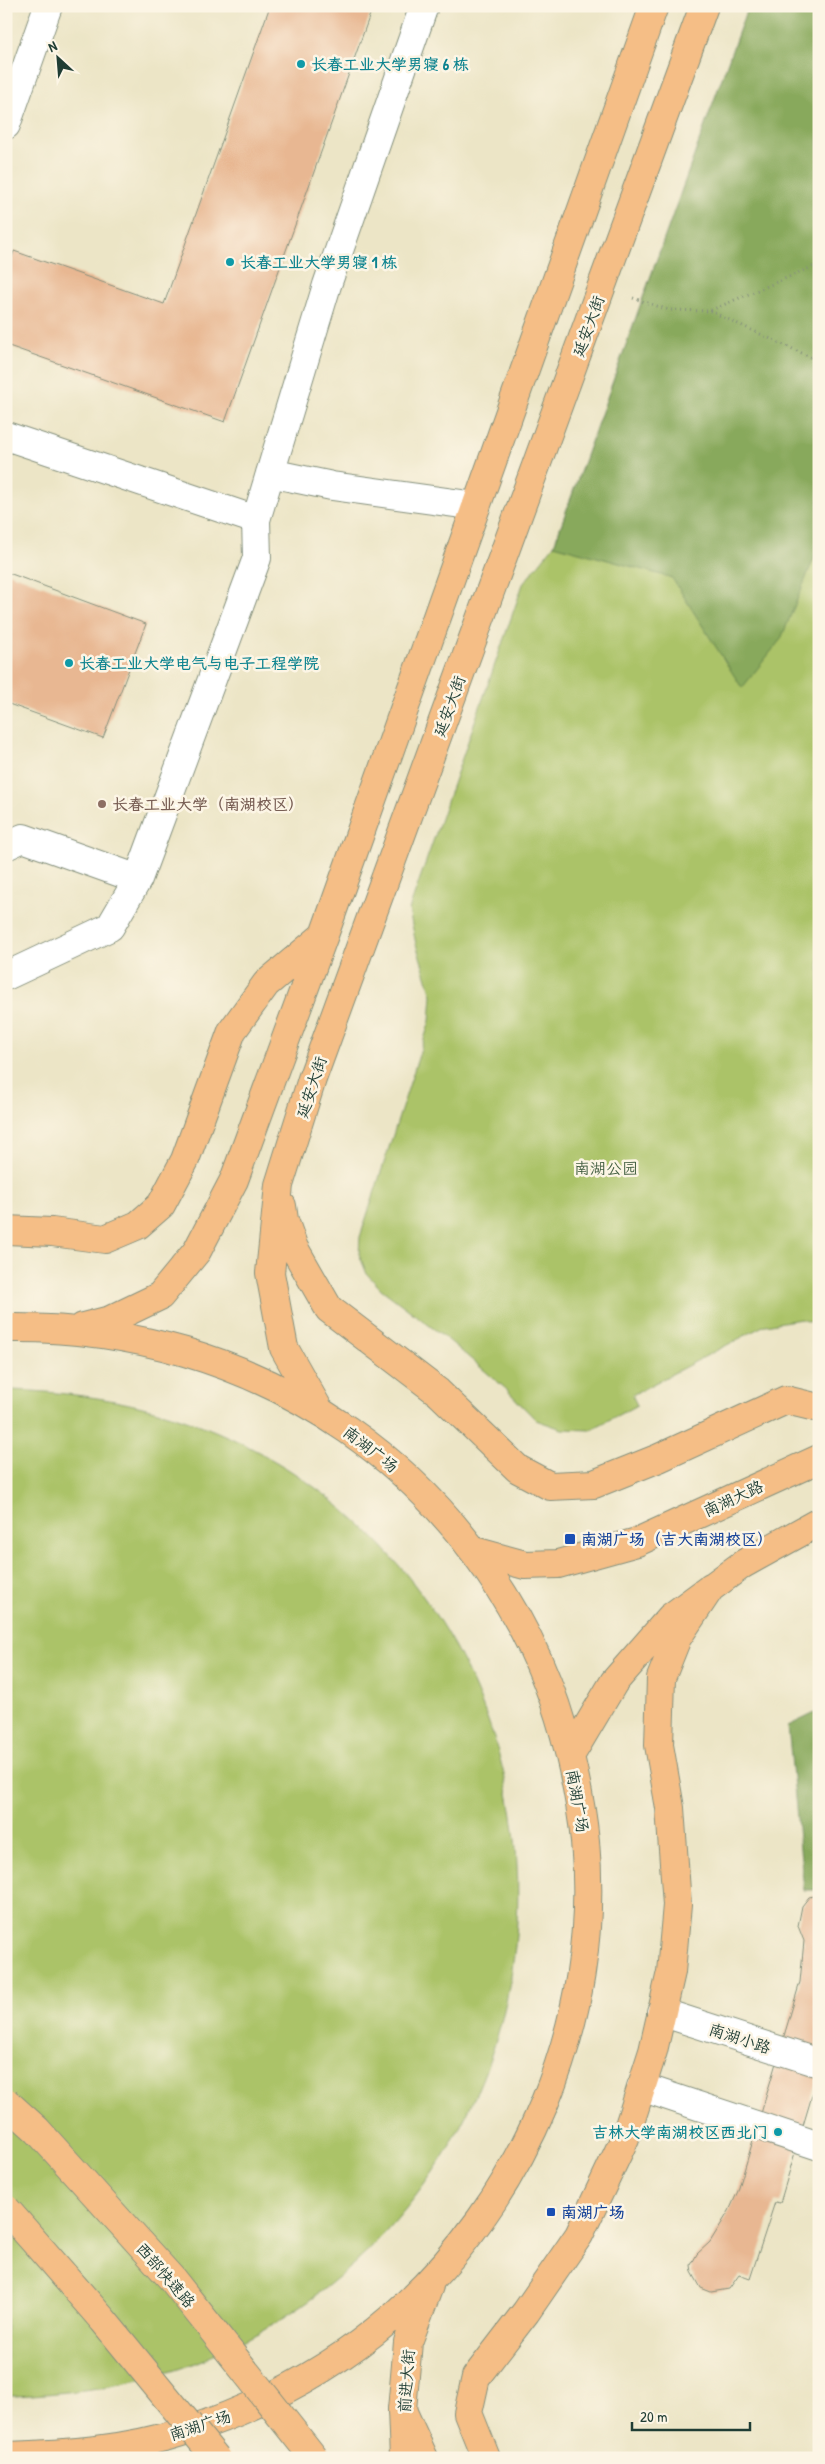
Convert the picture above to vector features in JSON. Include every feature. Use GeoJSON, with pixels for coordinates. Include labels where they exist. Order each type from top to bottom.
{"type":"FeatureCollection","features":[{"type":"Feature","properties":{"kind":"main road"},"geometry":{"type":"LineString","coordinates":[[74,1329],[110,1320],[160,1296],[197,1251],[234,1180],[324,935],[654,6]]}},
{"type":"Feature","properties":{"kind":"main road","name":"延安大街"},"geometry":{"type":"LineString","coordinates":[[319,1410],[284,1348],[270,1273],[279,1185],[312,1079],[704,6]]}},
{"type":"Feature","properties":{"kind":"main road"},"geometry":{"type":"LineString","coordinates":[[6,1230],[52,1232],[106,1239],[138,1225],[161,1205],[185,1160],[232,1031],[266,984],[324,935]]}},
{"type":"Feature","properties":{"kind":"main road"},"geometry":{"type":"LineString","coordinates":[[279,1185],[284,1220],[294,1248],[329,1309],[438,1392],[518,1469],[550,1486],[594,1484],[659,1458],[786,1400],[819,1408]]}},
{"type":"Feature","properties":{"kind":"main road","name":"南湖广场"},"geometry":{"type":"LineString","coordinates":[[6,1328],[74,1329],[158,1343],[214,1360],[268,1382],[319,1410],[367,1444],[412,1482],[474,1551],[518,1620],[544,1673],[564,1728],[577,1784],[586,1843],[587,1901],[583,1961],[572,2019],[556,2076],[533,2131],[505,2184],[471,2233],[432,2278],[390,2320],[342,2356],[291,2387],[237,2413],[181,2433],[123,2446],[69,2456],[7,2457]]}},
{"type":"Feature","properties":{"kind":"main road","name":"南湖大路"},"geometry":{"type":"LineString","coordinates":[[474,1551],[525,1565],[558,1564],[637,1542],[819,1459]]}},
{"type":"Feature","properties":{"kind":"main road"},"geometry":{"type":"LineString","coordinates":[[570,1756],[614,1682],[670,1617],[744,1564],[819,1522]]}},
{"type":"Feature","properties":{"kind":"main road"},"geometry":{"type":"LineString","coordinates":[[485,2455],[468,2413],[476,2376],[526,2312],[579,2235],[626,2138],[653,2051],[671,1972],[677,1906],[670,1808],[660,1745],[661,1678],[677,1638],[711,1587]]}},
{"type":"Feature","properties":{"kind":"main road","name":"西部快速路"},"geometry":{"type":"LineString","coordinates":[[6,2102],[37,2130],[172,2279],[314,2458]]}},
{"type":"Feature","properties":{"kind":"main road"},"geometry":{"type":"LineString","coordinates":[[6,2209],[103,2320],[216,2458]]}},
{"type":"Feature","properties":{"kind":"main road","name":"前进大街"},"geometry":{"type":"LineString","coordinates":[[404,2458],[402,2410],[408,2342],[432,2278]]}},
{"type":"Feature","properties":{"kind":"main road"},"geometry":{"type":"LineString","coordinates":[[402,2410],[424,2458]]}},
{"type":"Feature","properties":{"kind":"lane"},"geometry":{"type":"LineString","coordinates":[[6,124],[48,6]]}},
{"type":"Feature","properties":{"kind":"lane"},"geometry":{"type":"LineString","coordinates":[[6,976],[110,927],[138,879],[257,558],[256,520],[270,473],[327,285],[424,6]]}},
{"type":"Feature","properties":{"kind":"lane"},"geometry":{"type":"LineString","coordinates":[[6,436],[256,520]]}},
{"type":"Feature","properties":{"kind":"lane"},"geometry":{"type":"LineString","coordinates":[[270,473],[332,486],[476,506]]}},
{"type":"Feature","properties":{"kind":"lane"},"geometry":{"type":"LineString","coordinates":[[12,838],[138,879]]}},
{"type":"Feature","properties":{"kind":"lane","name":"南湖小路"},"geometry":{"type":"LineString","coordinates":[[661,2012],[819,2063]]}},
{"type":"Feature","properties":{"kind":"lane"},"geometry":{"type":"LineString","coordinates":[[641,2087],[819,2146]]}},
{"type":"Feature","properties":{"kind":"path"},"geometry":{"type":"LineString","coordinates":[[709,311],[819,264]]}},
{"type":"Feature","properties":{"kind":"path"},"geometry":{"type":"LineString","coordinates":[[601,288],[669,310],[709,311],[819,361]]}},
{"type":"Feature","properties":{"kind":"green space","name":"南湖公园"},"geometry":{"type":"Polygon","coordinates":[[[748,6],[819,6],[819,1325],[801,1319],[765,1325],[632,1395],[637,1405],[590,1430],[562,1429],[536,1420],[505,1388],[446,1338],[381,1289],[367,1274],[359,1254],[360,1237],[430,1021],[432,995],[416,944],[409,910],[523,584],[554,545],[748,6]]]}},
{"type":"Feature","properties":{"kind":"green space"},"geometry":{"type":"Polygon","coordinates":[[[748,6],[819,6],[819,546],[781,639],[742,688],[672,578],[554,545],[748,6]]]}},
{"type":"Feature","properties":{"kind":"green space"},"geometry":{"type":"Polygon","coordinates":[[[6,1391],[48,1392],[117,1401],[150,1409],[214,1431],[246,1445],[278,1463],[361,1526],[427,1602],[476,1690],[506,1785],[518,1883],[510,1983],[482,2080],[433,2172],[383,2235],[355,2263],[293,2312],[259,2333],[224,2351],[187,2366],[145,2379],[58,2393],[6,2396],[6,1391]]]}},
{"type":"Feature","properties":{"kind":"green space"},"geometry":{"type":"Polygon","coordinates":[[[819,1711],[819,1890],[804,1890],[788,1726],[819,1711]]]}},
{"type":"Feature","properties":{"kind":"building","name":"长春工业大学男寝 1 栋"},"geometry":{"type":"Polygon","coordinates":[[[270,6],[373,6],[225,422],[6,345],[6,274],[14,251],[164,304],[270,6]]]}},
{"type":"Feature","properties":{"kind":"building","name":"长春工业大学电气与电子工程学院"},"geometry":{"type":"Polygon","coordinates":[[[6,572],[146,624],[103,738],[6,703],[6,572]]]}},
{"type":"Feature","properties":{"kind":"building","name":"吉林大学南湖校区西北门"},"geometry":{"type":"Polygon","coordinates":[[[819,1895],[819,2072],[780,2203],[775,2202],[750,2279],[739,2275],[729,2289],[711,2292],[701,2288],[692,2272],[691,2265],[697,2254],[710,2242],[729,2211],[738,2191],[800,1982],[804,1941],[798,1926],[802,1906],[809,1897],[819,1895]]]}},
{"type":"Feature","properties":{"kind":"place","name":"长春工业大学男寝 6 栋"},"geometry":{"type":"Point","coordinates":[301,64]}},
{"type":"Feature","properties":{"kind":"place","name":"长春工业大学男寝 1 栋"},"geometry":{"type":"Point","coordinates":[230,262]}},
{"type":"Feature","properties":{"kind":"place","name":"长春工业大学电气与电子工程学院"},"geometry":{"type":"Point","coordinates":[69,663]}},
{"type":"Feature","properties":{"kind":"place","name":"长春工业大学（南湖校区）"},"geometry":{"type":"Point","coordinates":[102,804]}},
{"type":"Feature","properties":{"kind":"place","name":"南湖广场（吉大南湖校区）"},"geometry":{"type":"Point","coordinates":[570,1539]}},
{"type":"Feature","properties":{"kind":"place","name":"吉林大学南湖校区西北门"},"geometry":{"type":"Point","coordinates":[778,2132]}},
{"type":"Feature","properties":{"kind":"place","name":"南湖广场"},"geometry":{"type":"Point","coordinates":[551,2212]}}]}
